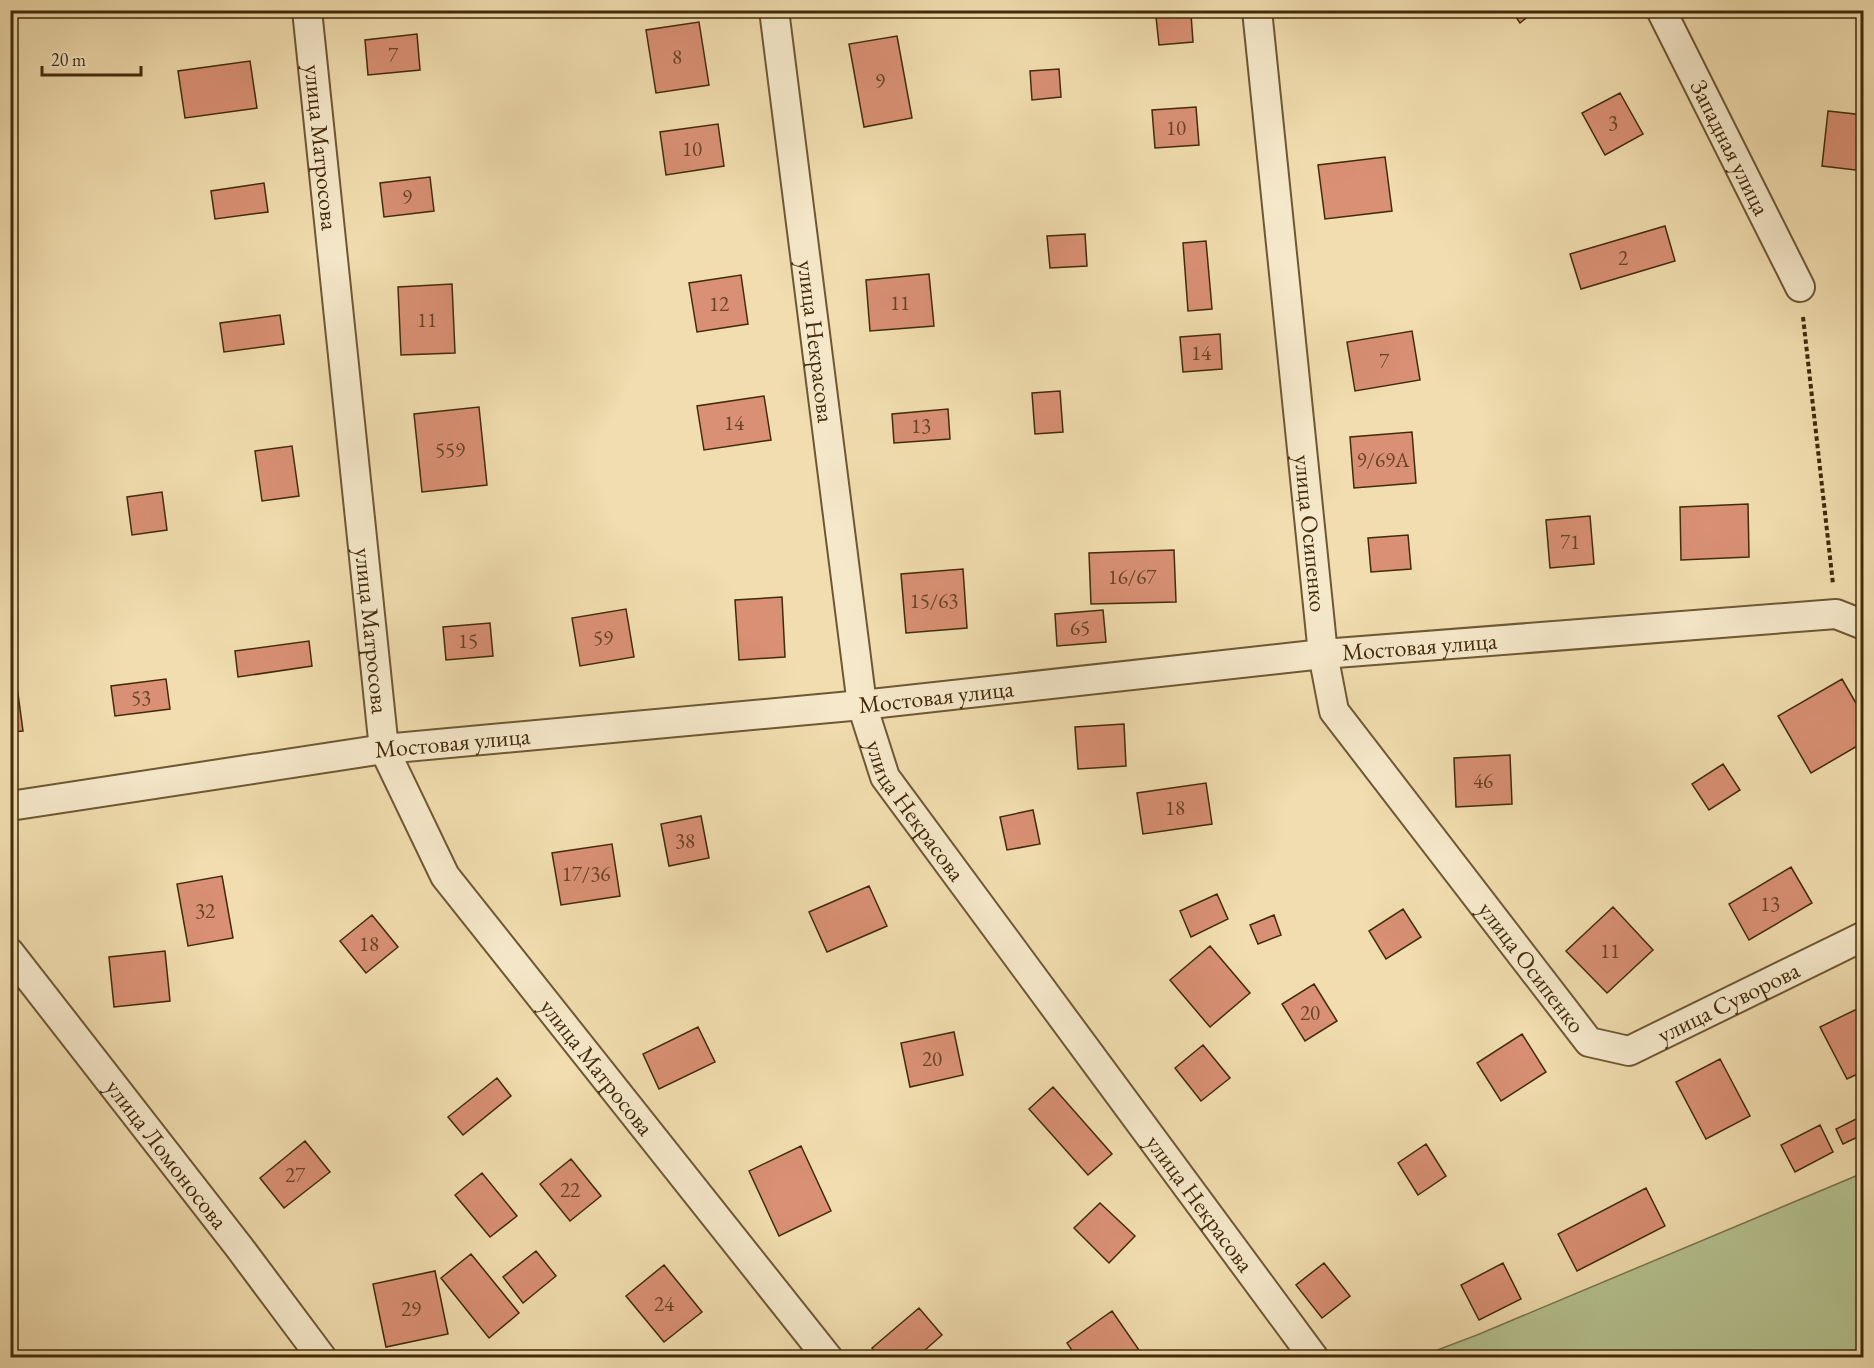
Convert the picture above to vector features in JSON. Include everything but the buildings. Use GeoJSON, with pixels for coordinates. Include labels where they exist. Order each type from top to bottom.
{"type":"FeatureCollection","features":[{"type":"Feature","properties":{"kind":"street","name":"улица Матросова"},"geometry":{"type":"LineString","coordinates":[[307,10],[384,749],[445,876],[828,1358]]}},
{"type":"Feature","properties":{"kind":"street","name":"улица Некрасова"},"geometry":{"type":"LineString","coordinates":[[774,10],[862,705],[885,777],[1314,1358]]}},
{"type":"Feature","properties":{"kind":"street","name":"улица Осипенко"},"geometry":{"type":"LineString","coordinates":[[1257,10],[1323,654],[1334,711],[1589,1042]]}},
{"type":"Feature","properties":{"kind":"street","name":"Западная улица"},"geometry":{"type":"LineString","coordinates":[[1661,10],[1800,287]]}},
{"type":"Feature","properties":{"kind":"street","name":"Мостовая улица"},"geometry":{"type":"LineString","coordinates":[[10,806],[384,749],[862,705],[1323,654],[1836,614],[1863,625]]}},
{"type":"Feature","properties":{"kind":"street","name":"улица Суворова"},"geometry":{"type":"LineString","coordinates":[[1589,1042],[1629,1051],[1863,936]]}},
{"type":"Feature","properties":{"kind":"street","name":"улица Ломоносова"},"geometry":{"type":"LineString","coordinates":[[10,953],[239,1247],[321,1358]]}},
{"type":"Feature","properties":{"kind":"path"},"geometry":{"type":"LineString","coordinates":[[1800,287],[1836,614]]}},
{"type":"Feature","properties":{"kind":"green space"},"geometry":{"type":"Polygon","coordinates":[[[1863,1173],[1863,1357],[1419,1357],[1477,1335],[1863,1173]]]}}]}
